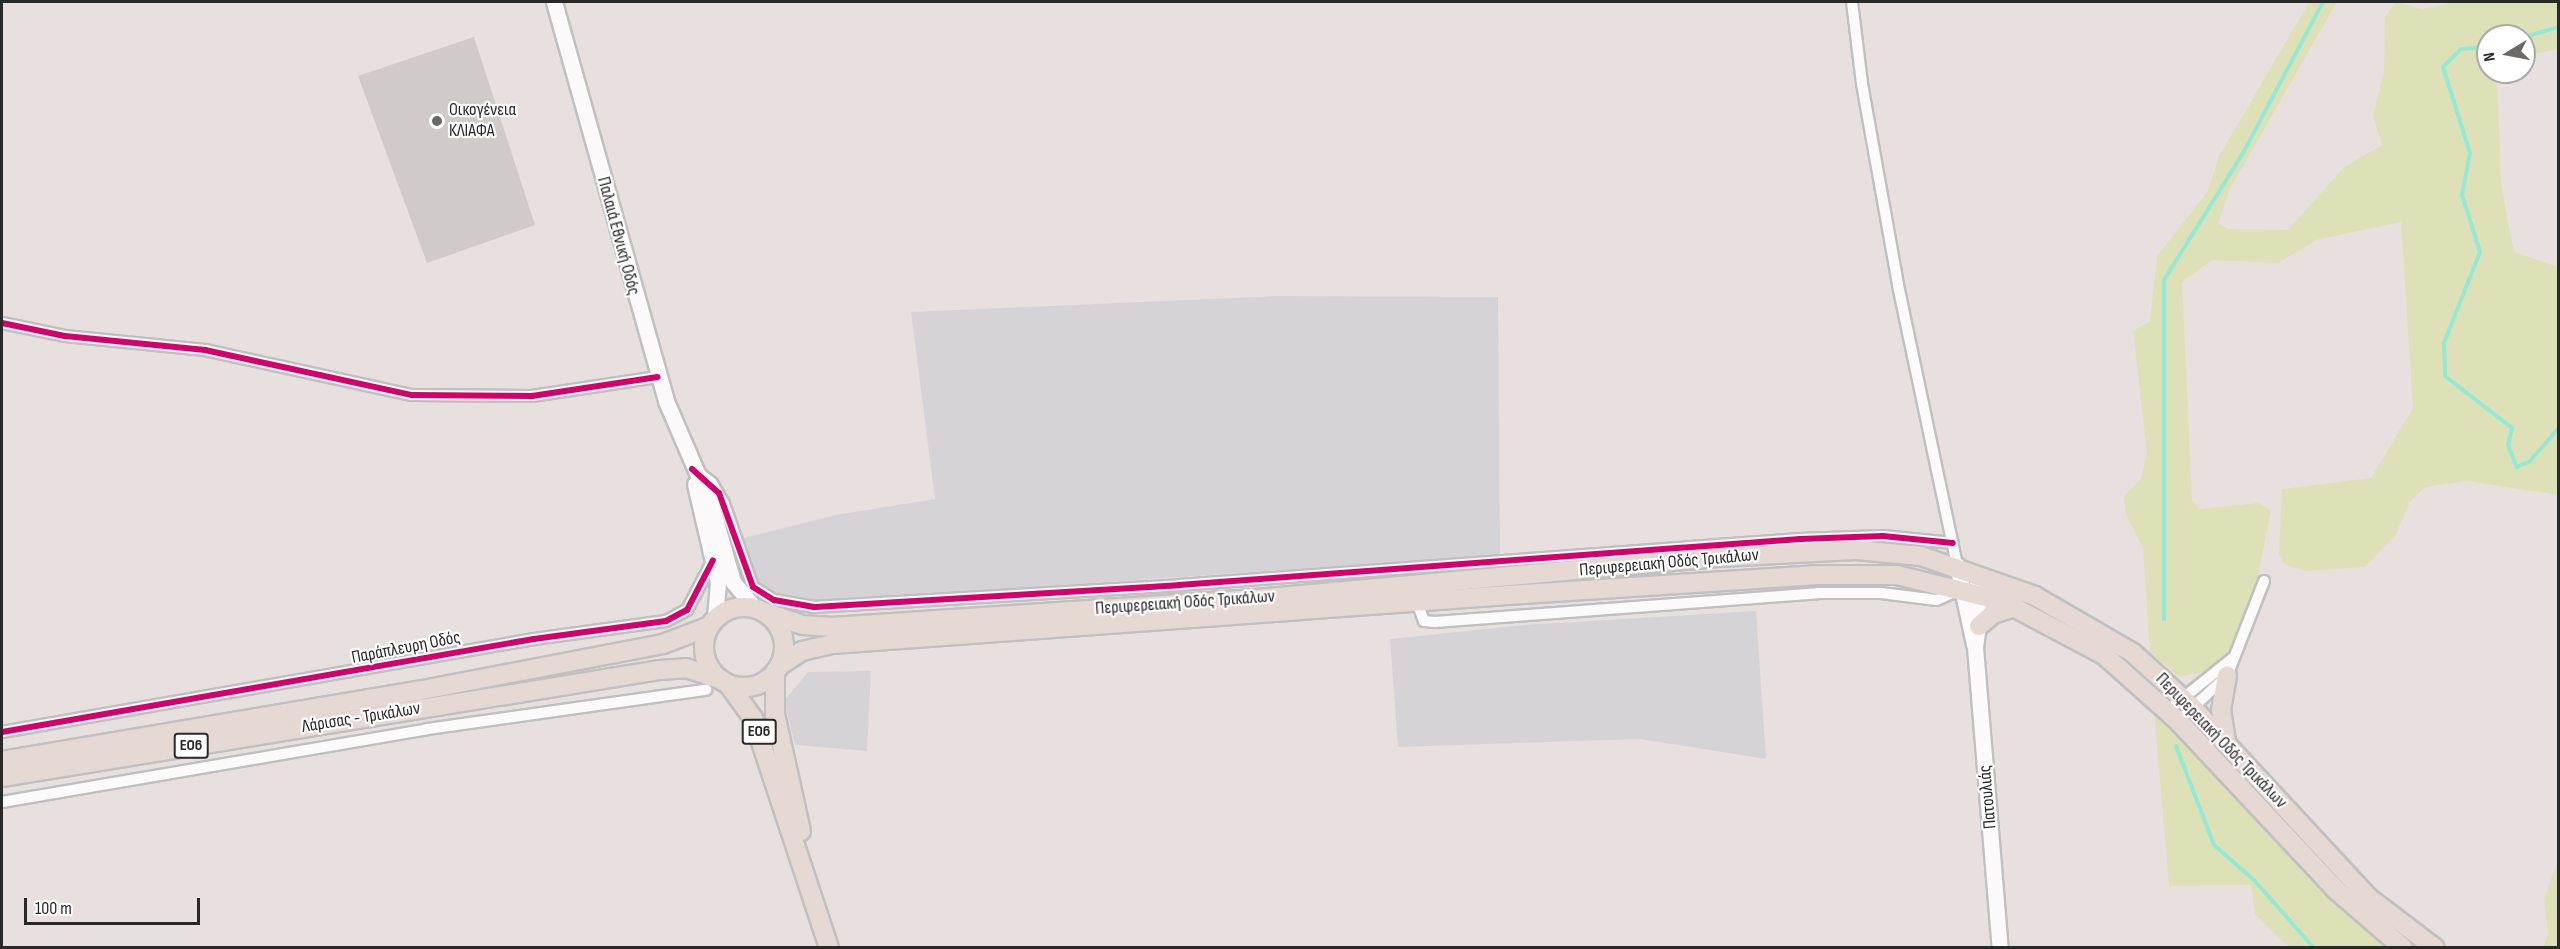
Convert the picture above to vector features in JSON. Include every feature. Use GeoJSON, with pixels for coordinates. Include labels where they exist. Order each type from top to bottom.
{"type":"FeatureCollection","features":[{"type":"Feature","properties":{"kind":"main road","name":"Παλαιά Εθνική Οδός"},"geometry":{"type":"LineString","coordinates":[[554,2],[658,377],[692,469],[712,508],[733,582],[759,610]]}},
{"type":"Feature","properties":{"kind":"main road","name":"Παλαιά Εθνική Οδός"},"geometry":{"type":"LineString","coordinates":[[692,469],[713,560],[718,593],[713,622]]}},
{"type":"Feature","properties":{"kind":"main road","name":"Περιφερειακή Οδός Τρικάλων"},"geometry":{"type":"LineString","coordinates":[[759,610],[789,622],[825,627],[1043,612],[1179,594],[1231,600],[1268,598],[1815,551],[1890,552],[1965,568],[2092,625],[2133,653],[2187,702],[2368,897],[2435,948]]}},
{"type":"Feature","properties":{"kind":"main road"},"geometry":{"type":"LineString","coordinates":[[1965,568],[1969,590]]}},
{"type":"Feature","properties":{"kind":"main road","name":"Περιφερειακή Οδός Τρικάλων"},"geometry":{"type":"LineString","coordinates":[[777,669],[802,651],[833,644],[1417,602],[1866,573],[1969,590],[2015,607],[2104,655],[2172,716],[2335,889],[2403,948]]}},
{"type":"Feature","properties":{"kind":"main road","name":"Πατουλιάς"},"geometry":{"type":"LineString","coordinates":[[1969,590],[1979,626],[1975,646]]}},
{"type":"Feature","properties":{"kind":"main road","name":"Πατουλιάς"},"geometry":{"type":"LineString","coordinates":[[1969,590],[2000,948]]}},
{"type":"Feature","properties":{"kind":"main road"},"geometry":{"type":"LineString","coordinates":[[1979,626],[1993,614],[2015,607]]}},
{"type":"Feature","properties":{"kind":"main road","name":"ΕΟ6"},"geometry":{"type":"LineString","coordinates":[[810,883],[775,714],[777,669],[784,642],[780,630],[759,610],[734,608],[713,622],[706,660],[718,684],[753,718],[810,883],[829,948]]}},
{"type":"Feature","properties":{"kind":"main road","name":"Λάρισας - Τρικάλων"},"geometry":{"type":"LineString","coordinates":[[2,761],[417,692],[663,644],[713,622]]}},
{"type":"Feature","properties":{"kind":"main road","name":"Λάρισας - Τρικάλων"},"geometry":{"type":"LineString","coordinates":[[2,777],[660,670],[686,668],[718,684]]}},
{"type":"Feature","properties":{"kind":"main road","name":"ΕΟ6"},"geometry":{"type":"LineString","coordinates":[[718,684],[754,686],[777,669]]}},
{"type":"Feature","properties":{"kind":"main road"},"geometry":{"type":"LineString","coordinates":[[2226,743],[2221,710],[2227,676]]}},
{"type":"Feature","properties":{"kind":"street"},"geometry":{"type":"LineString","coordinates":[[1852,2],[1887,230],[1953,543],[1965,568]]}},
{"type":"Feature","properties":{"kind":"street"},"geometry":{"type":"LineString","coordinates":[[2,323],[65,336],[205,350],[412,395],[532,396],[658,377]]}},
{"type":"Feature","properties":{"kind":"street"},"geometry":{"type":"LineString","coordinates":[[692,469],[719,493],[748,580],[774,600],[814,607],[1042,592],[1179,594],[1230,582],[1835,537],[1953,543]]}},
{"type":"Feature","properties":{"kind":"street","name":"Παράπλευρη Οδός"},"geometry":{"type":"LineString","coordinates":[[2,732],[534,639],[666,621],[687,610],[713,560]]}},
{"type":"Feature","properties":{"kind":"street"},"geometry":{"type":"LineString","coordinates":[[1374,570],[1375,589]]}},
{"type":"Feature","properties":{"kind":"street"},"geometry":{"type":"LineString","coordinates":[[1266,579],[1268,598]]}},
{"type":"Feature","properties":{"kind":"street"},"geometry":{"type":"LineString","coordinates":[[2172,716],[2187,702],[2227,676],[2254,615],[2264,581]]}},
{"type":"Feature","properties":{"kind":"street"},"geometry":{"type":"LineString","coordinates":[[1230,582],[1231,600]]}},
{"type":"Feature","properties":{"kind":"street"},"geometry":{"type":"LineString","coordinates":[[1042,592],[1043,612]]}},
{"type":"Feature","properties":{"kind":"street"},"geometry":{"type":"LineString","coordinates":[[2172,716],[2233,658]]}},
{"type":"Feature","properties":{"kind":"street"},"geometry":{"type":"LineString","coordinates":[[2,802],[427,729],[718,684]]}},
{"type":"Feature","properties":{"kind":"shaded area"},"geometry":{"type":"Polygon","coordinates":[[[1278,296],[1498,297],[1500,555],[816,602],[777,597],[755,585],[740,539],[836,515],[935,499],[911,312],[1278,296]]]}},
{"type":"Feature","properties":{"kind":"shaded area"},"geometry":{"type":"Polygon","coordinates":[[[1756,611],[1766,759],[1640,739],[1398,747],[1390,639],[1524,625],[1756,611]]]}},
{"type":"Feature","properties":{"kind":"shaded area"},"geometry":{"type":"Polygon","coordinates":[[[871,671],[867,751],[795,745],[784,701],[808,672],[871,671]]]}},
{"type":"Feature","properties":{"kind":"green space"},"geometry":{"type":"Polygon","coordinates":[[[2309,2],[2337,2],[2230,189],[2218,223],[2228,229],[2288,230],[2344,167],[2382,145],[2373,116],[2384,71],[2385,17],[2396,2],[2422,9],[2456,2],[2558,2],[2558,49],[2536,54],[2536,24],[2476,24],[2476,84],[2497,84],[2501,183],[2515,252],[2558,267],[2558,495],[2467,481],[2425,487],[2410,502],[2396,534],[2365,567],[2305,571],[2284,564],[2279,555],[2282,489],[2371,478],[2413,408],[2401,222],[2316,240],[2278,263],[2212,260],[2182,282],[2192,500],[2199,509],[2259,503],[2271,510],[2251,611],[2230,650],[2206,671],[2179,677],[2150,652],[2143,548],[2126,515],[2124,496],[2141,479],[2147,453],[2133,331],[2150,321],[2157,256],[2208,191],[2219,156],[2309,2]]]}},
{"type":"Feature","properties":{"kind":"green space"},"geometry":{"type":"Polygon","coordinates":[[[2154,711],[2187,738],[2277,844],[2391,947],[2289,947],[2255,914],[2251,885],[2169,886],[2154,711]]]}},
{"type":"Feature","properties":{"kind":"green space"},"geometry":{"type":"Polygon","coordinates":[[[2558,861],[2558,947],[2543,947],[2548,935],[2544,898],[2558,861]]]}},
{"type":"Feature","properties":{"kind":"building","name":"Οικογένεια ΚΛΙΑΦΑ"},"geometry":{"type":"Polygon","coordinates":[[[474,37],[535,225],[427,263],[358,76],[474,37]]]}},
{"type":"Feature","properties":{"kind":"waterway"},"geometry":{"type":"LineString","coordinates":[[2164,619],[2164,280],[2243,153],[2323,2]]}},
{"type":"Feature","properties":{"kind":"waterway"},"geometry":{"type":"LineString","coordinates":[[2536,33],[2558,27]]}},
{"type":"Feature","properties":{"kind":"waterway"},"geometry":{"type":"LineString","coordinates":[[2476,48],[2461,49],[2443,67],[2470,153],[2462,195],[2480,252],[2444,343],[2445,376],[2512,428],[2508,445],[2517,467],[2530,461],[2558,429]]}},
{"type":"Feature","properties":{"kind":"waterway"},"geometry":{"type":"LineString","coordinates":[[2176,746],[2214,845],[2254,880],[2314,948]]}},
{"type":"Feature","properties":{"kind":"cycle path"},"geometry":{"type":"LineString","coordinates":[[2,323],[65,336],[205,350],[412,395],[532,396],[658,377]]}},
{"type":"Feature","properties":{"kind":"cycle path"},"geometry":{"type":"LineString","coordinates":[[692,469],[719,493],[753,587],[774,600],[814,607],[1179,585],[1800,539],[1883,536],[1953,543]]}},
{"type":"Feature","properties":{"kind":"cycle path"},"geometry":{"type":"LineString","coordinates":[[2,732],[534,639],[666,621],[687,610],[713,560]]}},
{"type":"Feature","properties":{"kind":"place","name":"Οικογένεια ΚΛΙΑΦΑ"},"geometry":{"type":"Point","coordinates":[437,121]}}]}
